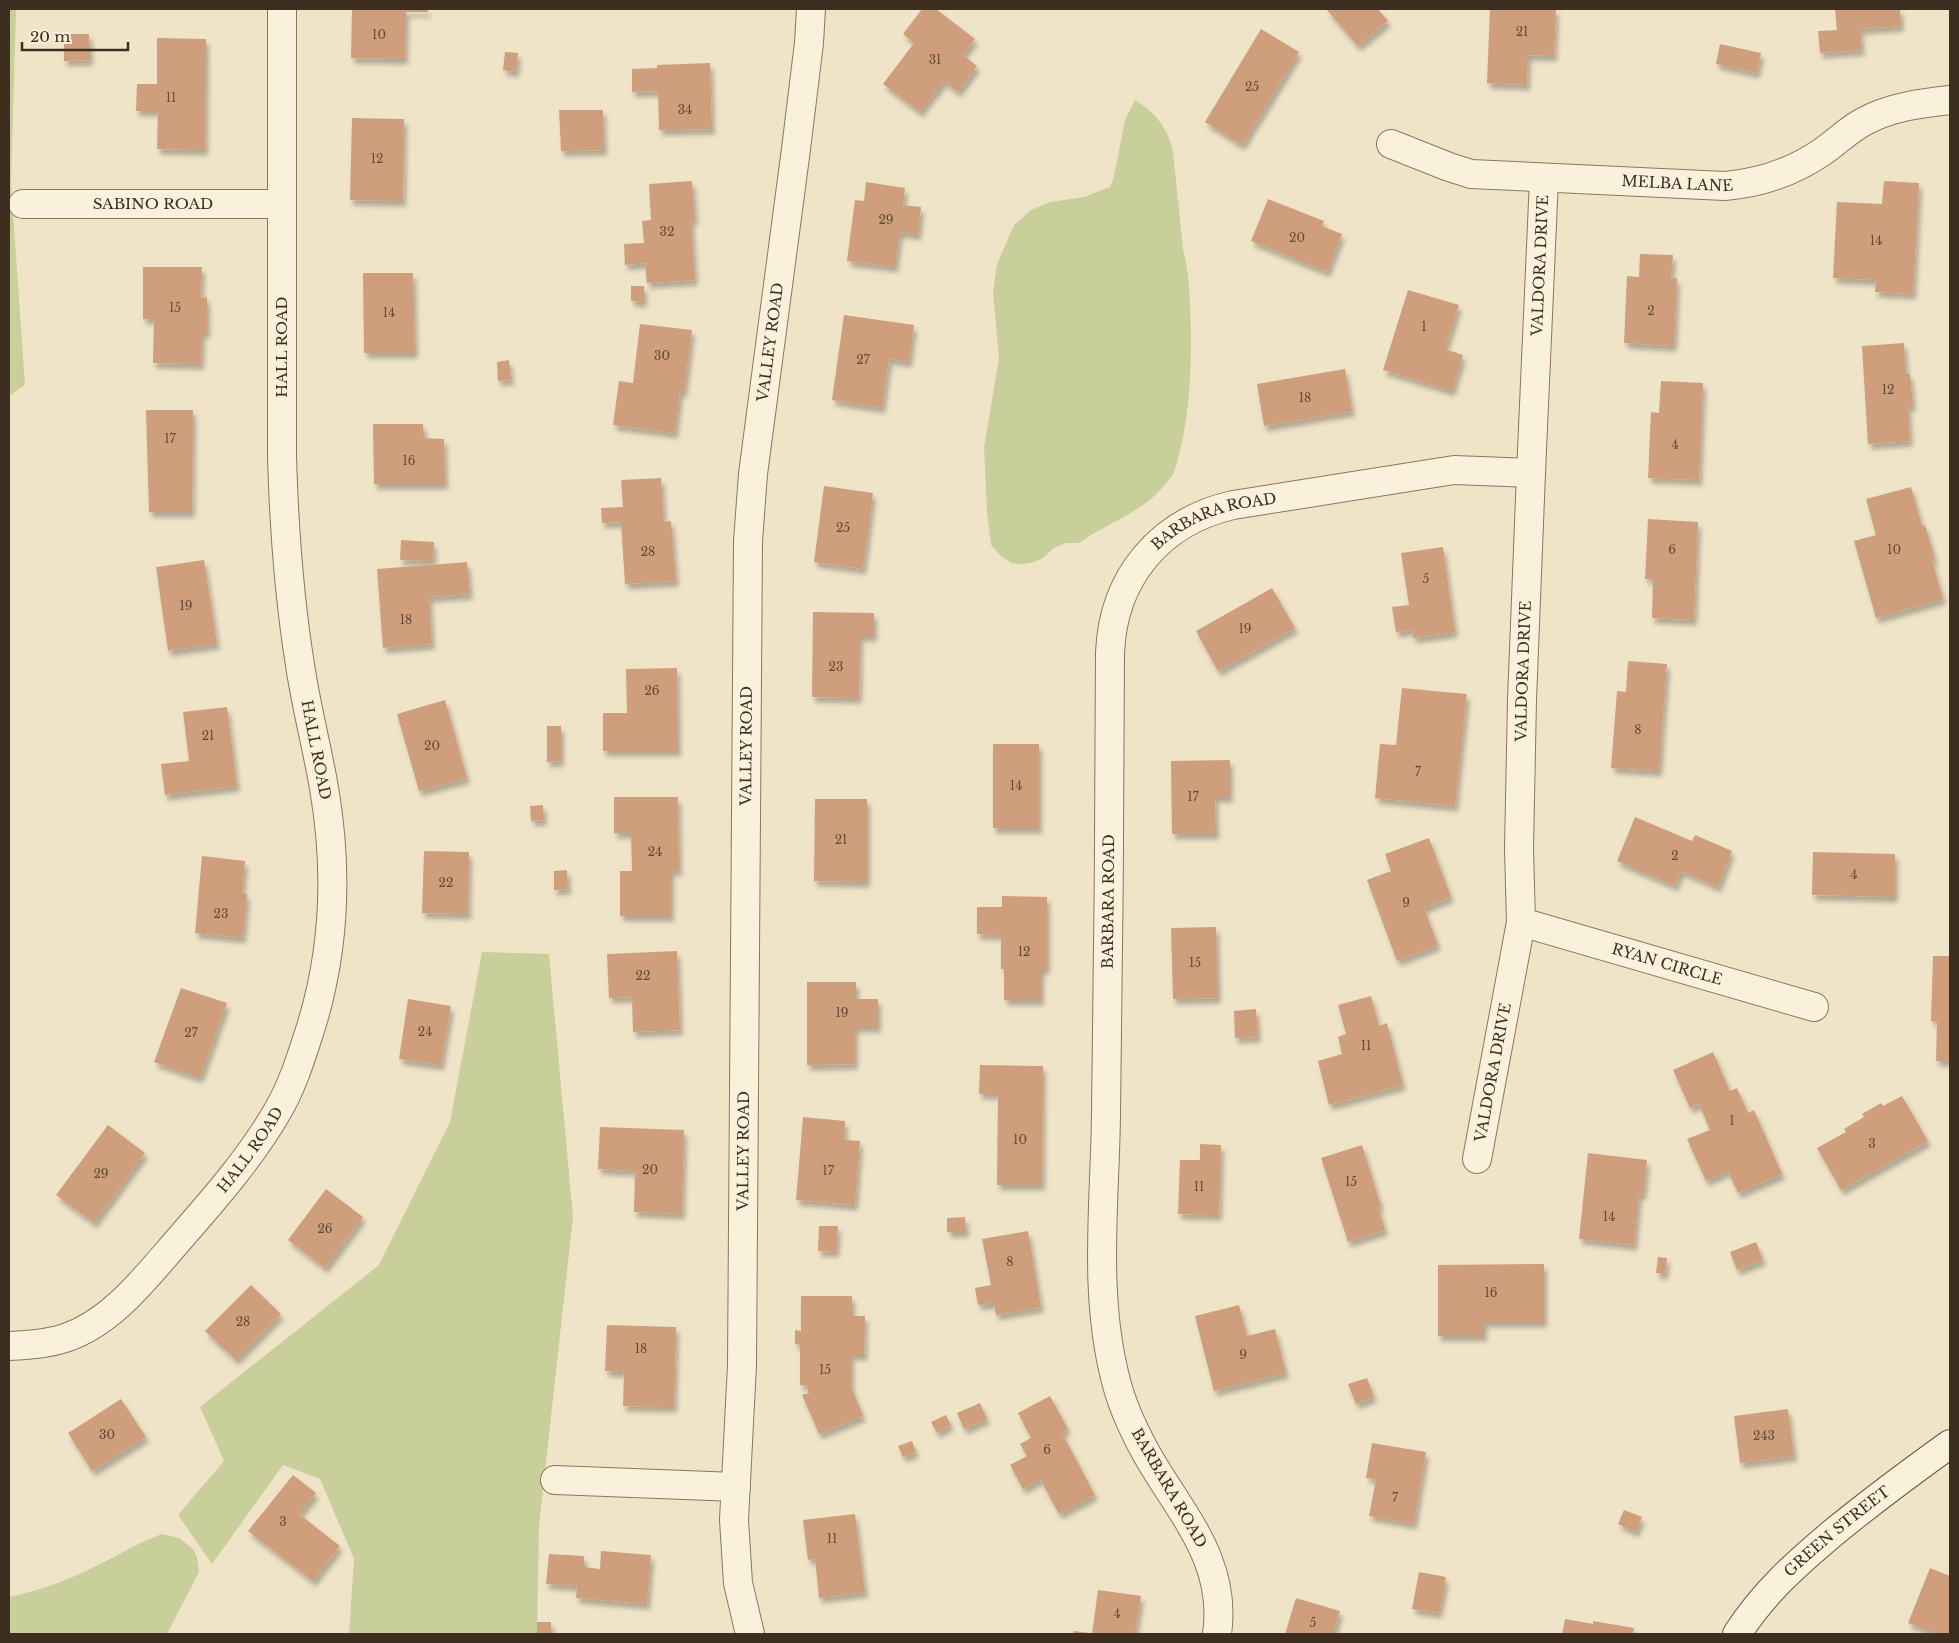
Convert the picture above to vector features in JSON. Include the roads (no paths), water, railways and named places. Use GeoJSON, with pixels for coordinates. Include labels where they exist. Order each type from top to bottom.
{"type":"FeatureCollection","features":[{"type":"Feature","properties":{"kind":"street","name":"HALL ROAD"},"geometry":{"type":"LineString","coordinates":[[9,1346],[50,1342],[78,1333],[106,1315],[140,1283],[218,1195],[278,1112],[292,1082],[318,1006],[331,927],[333,895],[332,845],[324,790],[296,641],[284,525],[282,457],[282,9]]}},
{"type":"Feature","properties":{"kind":"street","name":"VALLEY ROAD"},"geometry":{"type":"LineString","coordinates":[[750,1634],[741,1598],[735,1552],[742,1365],[746,669],[750,514],[753,474],[812,9]]}},
{"type":"Feature","properties":{"kind":"street","name":"MELBA LANE"},"geometry":{"type":"LineString","coordinates":[[1391,144],[1472,174],[1544,179],[1726,186],[1744,185],[1776,176],[1806,162],[1855,127],[1874,116],[1904,107],[1950,100]]}},
{"type":"Feature","properties":{"kind":"street","name":"VALDORA DRIVE"},"geometry":{"type":"LineString","coordinates":[[1477,1158],[1521,922],[1519,849],[1522,730],[1530,472],[1544,179]]}},
{"type":"Feature","properties":{"kind":"street","name":"SABINO ROAD"},"geometry":{"type":"LineString","coordinates":[[23,204],[282,204]]}},
{"type":"Feature","properties":{"kind":"street","name":"BARBARA ROAD"},"geometry":{"type":"LineString","coordinates":[[1217,1634],[1218,1600],[1209,1560],[1198,1534],[1146,1452],[1127,1414],[1114,1372],[1104,1306],[1102,1278],[1107,1054],[1110,654],[1115,615],[1130,578],[1153,547],[1173,530],[1207,512],[1232,505],[1454,470],[1530,472]]}},
{"type":"Feature","properties":{"kind":"street","name":"RYAN CIRCLE"},"geometry":{"type":"LineString","coordinates":[[1521,922],[1814,1007]]}},
{"type":"Feature","properties":{"kind":"street","name":"GREEN STREET"},"geometry":{"type":"LineString","coordinates":[[1737,1634],[1759,1602],[1789,1570],[1873,1500],[1950,1444]]}},
{"type":"Feature","properties":{"kind":"street"},"geometry":{"type":"LineString","coordinates":[[555,1480],[736,1487]]}}]}
